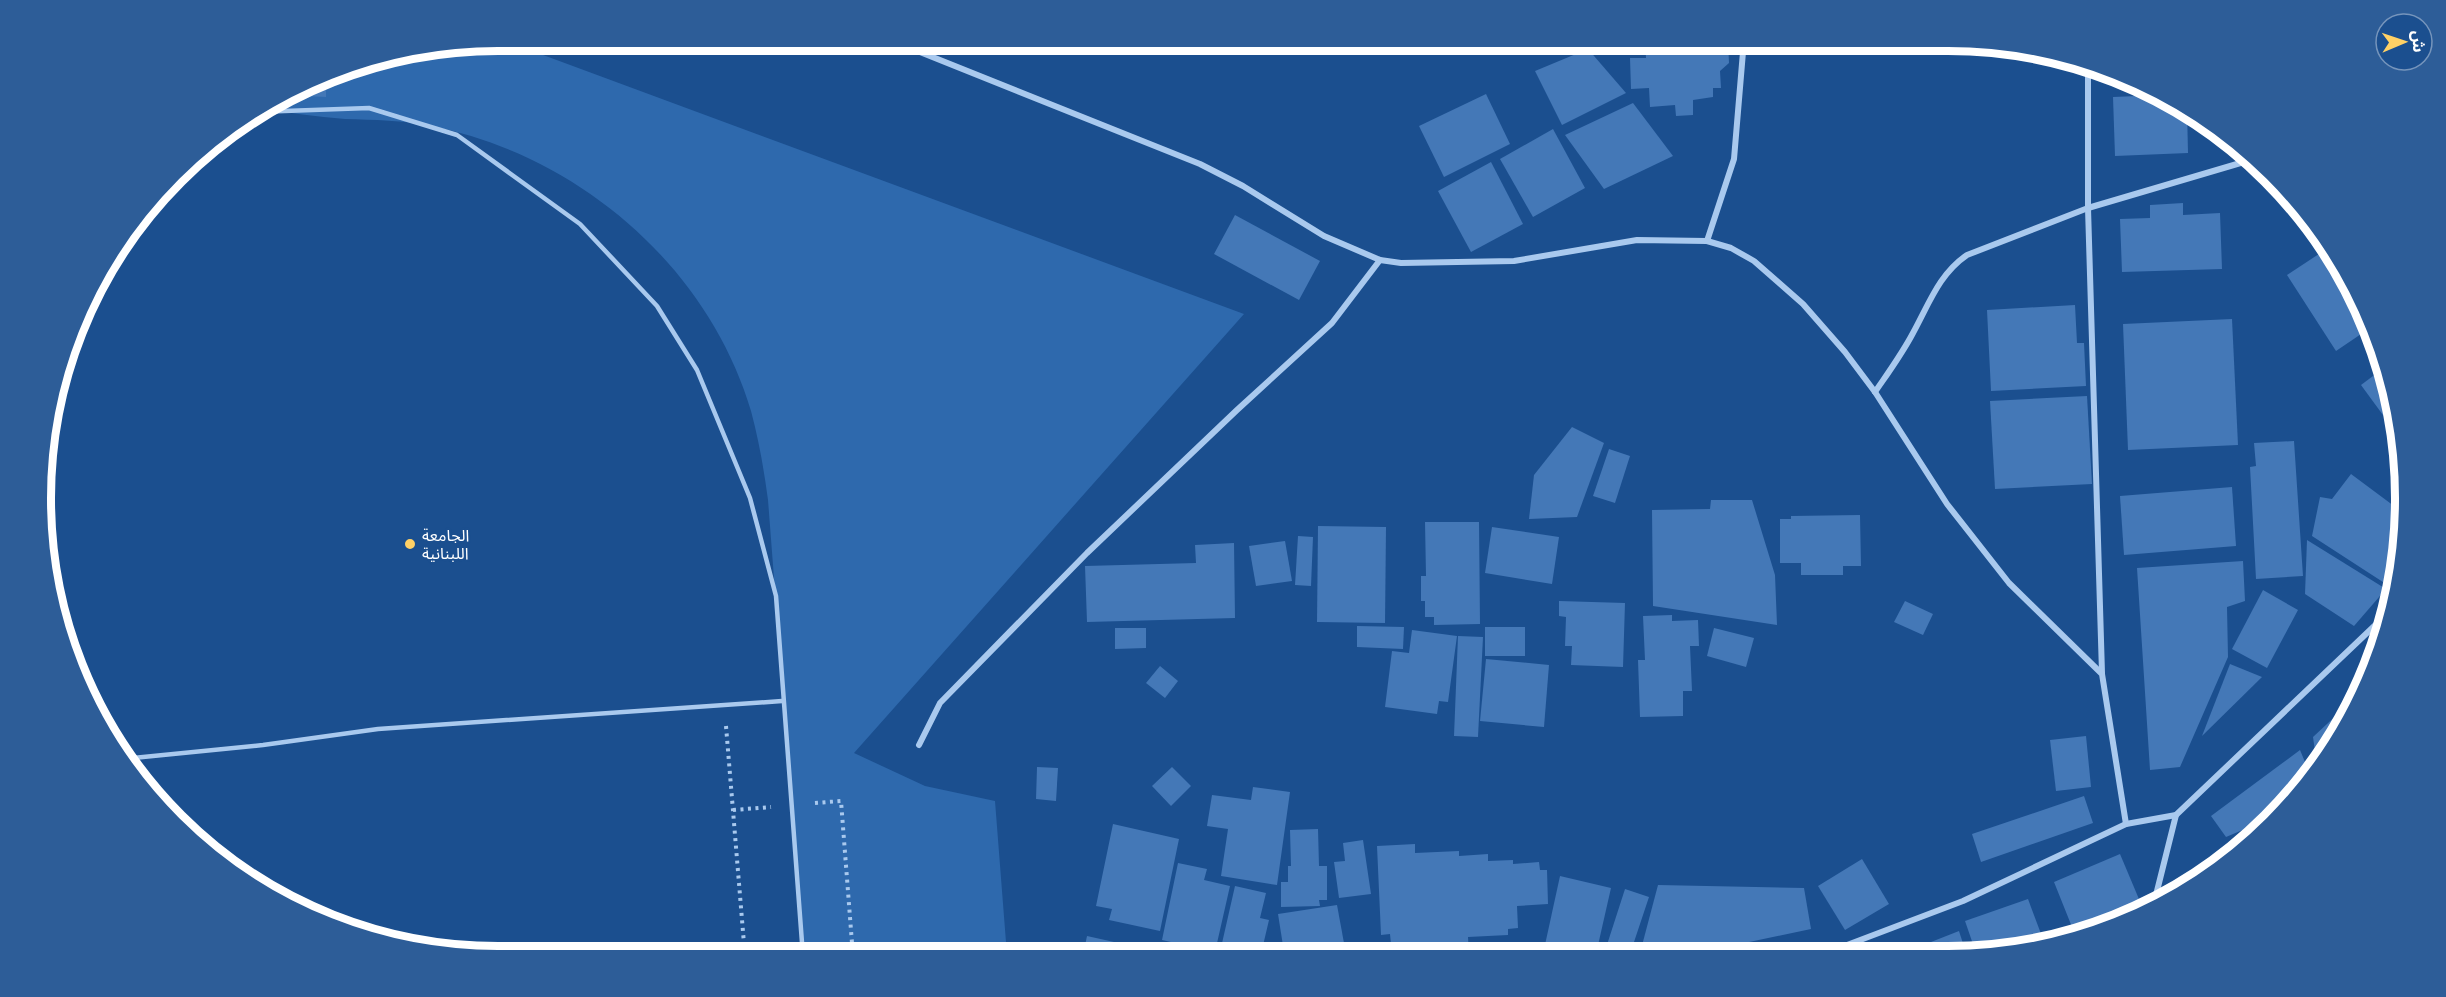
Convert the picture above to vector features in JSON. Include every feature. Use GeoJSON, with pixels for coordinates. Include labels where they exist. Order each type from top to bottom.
{"type":"FeatureCollection","features":[{"type":"Feature","properties":{"kind":"street"},"geometry":{"type":"LineString","coordinates":[[918,51],[1200,164],[1243,186],[1324,236],[1380,260],[1401,263],[1514,261],[1636,240],[1707,241],[1731,248],[1754,261],[1780,283],[1803,304],[1845,352],[1875,392],[1947,504],[2009,583],[2102,674]]}},
{"type":"Feature","properties":{"kind":"street"},"geometry":{"type":"LineString","coordinates":[[1707,241],[1734,159],[1743,51]]}},
{"type":"Feature","properties":{"kind":"street"},"geometry":{"type":"LineString","coordinates":[[2088,74],[2088,208],[2102,674],[2126,824]]}},
{"type":"Feature","properties":{"kind":"street"},"geometry":{"type":"LineString","coordinates":[[1875,392],[1903,351],[1940,281],[1955,263],[1985,247],[2088,208],[2243,162]]}},
{"type":"Feature","properties":{"kind":"street"},"geometry":{"type":"LineString","coordinates":[[919,745],[940,703],[1087,553],[1332,323],[1380,260]]}},
{"type":"Feature","properties":{"kind":"street"},"geometry":{"type":"LineString","coordinates":[[2156,894],[2176,815],[2377,623]]}},
{"type":"Feature","properties":{"kind":"street"},"geometry":{"type":"LineString","coordinates":[[1844,946],[1963,901],[2126,824],[2176,815]]}},
{"type":"Feature","properties":{"kind":"lane"},"geometry":{"type":"LineString","coordinates":[[274,111],[369,108],[457,135],[580,224],[657,306],[697,370],[750,498],[776,596],[802,946]]}},
{"type":"Feature","properties":{"kind":"lane"},"geometry":{"type":"LineString","coordinates":[[134,758],[263,745],[378,729],[782,700]]}},
{"type":"Feature","properties":{"kind":"path"},"geometry":{"type":"LineString","coordinates":[[725,705],[744,946]]}},
{"type":"Feature","properties":{"kind":"path"},"geometry":{"type":"LineString","coordinates":[[733,810],[841,801],[852,946]]}},
{"type":"Feature","properties":{"kind":"shaded area"},"geometry":{"type":"Polygon","coordinates":[[[532,51],[1244,314],[854,753],[925,786],[995,801],[1006,946],[802,946],[768,500],[761,455],[751,411],[731,358],[704,309],[670,265],[630,225],[586,191],[537,162],[485,141],[431,126],[275,111],[327,85],[383,66],[469,52],[532,51]]]}},
{"type":"Feature","properties":{"kind":"building"},"geometry":{"type":"Polygon","coordinates":[[[1583,51],[1590,51],[1626,93],[1562,125],[1535,71],[1583,51]]]}},
{"type":"Feature","properties":{"kind":"building"},"geometry":{"type":"Polygon","coordinates":[[[1646,51],[1728,51],[1729,63],[1720,71],[1721,88],[1713,88],[1713,97],[1693,100],[1693,115],[1676,116],[1675,105],[1650,107],[1649,88],[1631,89],[1630,58],[1646,58],[1646,51]]]}},
{"type":"Feature","properties":{"kind":"building"},"geometry":{"type":"Polygon","coordinates":[[[326,85],[326,97],[303,96],[326,85]]]}},
{"type":"Feature","properties":{"kind":"building"},"geometry":{"type":"Polygon","coordinates":[[[1486,94],[1510,144],[1444,177],[1419,126],[1486,94]]]}},
{"type":"Feature","properties":{"kind":"building"},"geometry":{"type":"Polygon","coordinates":[[[2142,96],[2187,121],[2188,153],[2115,156],[2113,97],[2142,96]]]}},
{"type":"Feature","properties":{"kind":"building"},"geometry":{"type":"Polygon","coordinates":[[[1633,103],[1673,156],[1604,189],[1565,135],[1633,103]]]}},
{"type":"Feature","properties":{"kind":"building"},"geometry":{"type":"Polygon","coordinates":[[[1553,129],[1585,188],[1533,217],[1500,159],[1553,129]]]}},
{"type":"Feature","properties":{"kind":"building"},"geometry":{"type":"Polygon","coordinates":[[[1491,162],[1523,224],[1471,252],[1438,191],[1491,162]]]}},
{"type":"Feature","properties":{"kind":"building"},"geometry":{"type":"Polygon","coordinates":[[[2183,203],[2183,215],[2220,213],[2222,269],[2122,272],[2120,219],[2150,218],[2150,205],[2183,203]]]}},
{"type":"Feature","properties":{"kind":"building"},"geometry":{"type":"Polygon","coordinates":[[[1235,215],[1320,261],[1299,300],[1214,254],[1235,215]]]}},
{"type":"Feature","properties":{"kind":"building"},"geometry":{"type":"Polygon","coordinates":[[[2321,252],[2349,301],[2363,333],[2336,351],[2287,275],[2321,252]]]}},
{"type":"Feature","properties":{"kind":"building"},"geometry":{"type":"Polygon","coordinates":[[[2075,305],[2077,343],[2084,343],[2086,386],[1991,391],[1987,310],[2075,305]]]}},
{"type":"Feature","properties":{"kind":"building"},"geometry":{"type":"Polygon","coordinates":[[[2232,319],[2238,445],[2128,450],[2123,324],[2232,319]]]}},
{"type":"Feature","properties":{"kind":"building"},"geometry":{"type":"Polygon","coordinates":[[[2377,373],[2388,422],[2361,385],[2377,373]]]}},
{"type":"Feature","properties":{"kind":"building"},"geometry":{"type":"Polygon","coordinates":[[[2087,396],[2092,484],[1995,489],[1990,401],[2087,396]]]}},
{"type":"Feature","properties":{"kind":"building"},"geometry":{"type":"Polygon","coordinates":[[[1572,427],[1604,443],[1577,517],[1529,519],[1534,475],[1572,427]]]}},
{"type":"Feature","properties":{"kind":"building"},"geometry":{"type":"Polygon","coordinates":[[[2294,441],[2303,576],[2256,579],[2250,467],[2256,466],[2254,443],[2294,441]]]}},
{"type":"Feature","properties":{"kind":"building"},"geometry":{"type":"Polygon","coordinates":[[[1609,449],[1630,456],[1615,503],[1593,496],[1609,449]]]}},
{"type":"Feature","properties":{"kind":"building"},"geometry":{"type":"Polygon","coordinates":[[[2351,474],[2395,506],[2391,557],[2386,584],[2312,536],[2320,497],[2332,499],[2351,474]]]}},
{"type":"Feature","properties":{"kind":"building"},"geometry":{"type":"Polygon","coordinates":[[[2232,487],[2236,546],[2124,555],[2120,496],[2232,487]]]}},
{"type":"Feature","properties":{"kind":"building"},"geometry":{"type":"Polygon","coordinates":[[[1711,500],[1752,500],[1775,575],[1777,625],[1653,606],[1652,510],[1710,509],[1711,500]]]}},
{"type":"Feature","properties":{"kind":"building"},"geometry":{"type":"Polygon","coordinates":[[[1860,515],[1861,566],[1843,566],[1843,575],[1801,575],[1801,563],[1780,563],[1780,519],[1791,519],[1791,516],[1860,515]]]}},
{"type":"Feature","properties":{"kind":"building"},"geometry":{"type":"Polygon","coordinates":[[[1425,522],[1479,522],[1480,624],[1434,625],[1434,617],[1425,617],[1425,601],[1421,601],[1421,576],[1426,576],[1425,522]]]}},
{"type":"Feature","properties":{"kind":"building"},"geometry":{"type":"Polygon","coordinates":[[[1318,526],[1386,527],[1385,623],[1317,622],[1318,526]]]}},
{"type":"Feature","properties":{"kind":"building"},"geometry":{"type":"Polygon","coordinates":[[[1492,527],[1559,537],[1552,584],[1485,573],[1492,527]]]}},
{"type":"Feature","properties":{"kind":"building"},"geometry":{"type":"Polygon","coordinates":[[[1298,536],[1313,537],[1311,586],[1295,585],[1298,536]]]}},
{"type":"Feature","properties":{"kind":"building"},"geometry":{"type":"Polygon","coordinates":[[[2307,540],[2385,589],[2354,626],[2305,594],[2307,540]]]}},
{"type":"Feature","properties":{"kind":"building"},"geometry":{"type":"Polygon","coordinates":[[[1285,541],[1292,581],[1256,586],[1249,546],[1285,541]]]}},
{"type":"Feature","properties":{"kind":"building"},"geometry":{"type":"Polygon","coordinates":[[[1234,543],[1235,618],[1087,622],[1085,566],[1196,563],[1195,545],[1234,543]]]}},
{"type":"Feature","properties":{"kind":"building"},"geometry":{"type":"Polygon","coordinates":[[[2243,561],[2245,601],[2227,607],[2228,657],[2180,767],[2150,770],[2137,568],[2243,561]]]}},
{"type":"Feature","properties":{"kind":"building"},"geometry":{"type":"Polygon","coordinates":[[[2263,590],[2298,610],[2267,668],[2232,649],[2263,590]]]}},
{"type":"Feature","properties":{"kind":"building"},"geometry":{"type":"Polygon","coordinates":[[[1559,601],[1625,603],[1623,667],[1571,665],[1572,646],[1565,646],[1566,617],[1559,616],[1559,601]]]}},
{"type":"Feature","properties":{"kind":"building"},"geometry":{"type":"Polygon","coordinates":[[[1905,601],[1933,614],[1923,635],[1894,622],[1905,601]]]}},
{"type":"Feature","properties":{"kind":"building"},"geometry":{"type":"Polygon","coordinates":[[[1672,615],[1672,621],[1698,620],[1699,646],[1690,646],[1692,691],[1683,691],[1683,716],[1640,717],[1638,660],[1645,660],[1643,616],[1672,615]]]}},
{"type":"Feature","properties":{"kind":"building"},"geometry":{"type":"Polygon","coordinates":[[[1357,626],[1404,627],[1403,649],[1357,647],[1357,626]]]}},
{"type":"Feature","properties":{"kind":"building"},"geometry":{"type":"Polygon","coordinates":[[[1485,627],[1525,627],[1525,656],[1485,656],[1485,627]]]}},
{"type":"Feature","properties":{"kind":"building"},"geometry":{"type":"Polygon","coordinates":[[[1115,628],[1146,628],[1146,648],[1115,649],[1115,628]]]}},
{"type":"Feature","properties":{"kind":"building"},"geometry":{"type":"Polygon","coordinates":[[[1714,628],[1754,638],[1746,667],[1707,656],[1714,628]]]}},
{"type":"Feature","properties":{"kind":"building"},"geometry":{"type":"Polygon","coordinates":[[[1412,630],[1457,636],[1448,702],[1439,701],[1437,714],[1385,707],[1392,651],[1409,653],[1412,630]]]}},
{"type":"Feature","properties":{"kind":"building"},"geometry":{"type":"Polygon","coordinates":[[[1458,636],[1483,637],[1478,737],[1454,736],[1458,636]]]}},
{"type":"Feature","properties":{"kind":"building"},"geometry":{"type":"Polygon","coordinates":[[[1486,659],[1549,665],[1544,727],[1480,721],[1486,659]]]}},
{"type":"Feature","properties":{"kind":"building"},"geometry":{"type":"Polygon","coordinates":[[[2230,664],[2262,677],[2202,736],[2230,664]]]}},
{"type":"Feature","properties":{"kind":"building"},"geometry":{"type":"Polygon","coordinates":[[[1160,666],[1178,681],[1165,698],[1146,683],[1160,666]]]}},
{"type":"Feature","properties":{"kind":"building"},"geometry":{"type":"Polygon","coordinates":[[[2341,711],[2315,754],[2313,737],[2341,711]]]}},
{"type":"Feature","properties":{"kind":"building"},"geometry":{"type":"Polygon","coordinates":[[[2086,736],[2091,787],[2056,791],[2050,740],[2086,736]]]}},
{"type":"Feature","properties":{"kind":"building"},"geometry":{"type":"Polygon","coordinates":[[[2300,750],[2307,766],[2284,794],[2253,826],[2226,837],[2211,816],[2300,750]]]}},
{"type":"Feature","properties":{"kind":"building"},"geometry":{"type":"Polygon","coordinates":[[[1037,767],[1058,768],[1056,801],[1036,799],[1037,767]]]}},
{"type":"Feature","properties":{"kind":"building"},"geometry":{"type":"Polygon","coordinates":[[[1172,767],[1191,786],[1171,806],[1152,786],[1172,767]]]}},
{"type":"Feature","properties":{"kind":"building"},"geometry":{"type":"Polygon","coordinates":[[[1253,787],[1290,792],[1277,885],[1221,876],[1228,829],[1207,826],[1212,795],[1251,800],[1253,787]]]}},
{"type":"Feature","properties":{"kind":"building"},"geometry":{"type":"Polygon","coordinates":[[[2084,796],[2093,823],[1981,862],[1972,834],[2084,796]]]}},
{"type":"Feature","properties":{"kind":"building"},"geometry":{"type":"Polygon","coordinates":[[[1113,824],[1179,839],[1160,931],[1109,920],[1112,909],[1096,906],[1113,824]]]}},
{"type":"Feature","properties":{"kind":"building"},"geometry":{"type":"Polygon","coordinates":[[[1318,829],[1319,866],[1327,866],[1327,900],[1319,900],[1320,906],[1281,907],[1281,882],[1288,882],[1288,866],[1291,866],[1290,830],[1318,829]]]}},
{"type":"Feature","properties":{"kind":"building"},"geometry":{"type":"Polygon","coordinates":[[[1363,840],[1371,894],[1339,898],[1334,862],[1345,861],[1343,843],[1363,840]]]}},
{"type":"Feature","properties":{"kind":"building"},"geometry":{"type":"Polygon","coordinates":[[[1415,844],[1415,853],[1459,851],[1459,856],[1488,854],[1488,861],[1513,860],[1513,864],[1539,862],[1540,870],[1547,870],[1548,904],[1517,906],[1518,928],[1508,929],[1508,935],[1468,937],[1469,946],[1391,944],[1390,934],[1381,935],[1377,846],[1415,844]]]}},
{"type":"Feature","properties":{"kind":"building"},"geometry":{"type":"Polygon","coordinates":[[[2120,854],[2140,902],[2072,928],[2054,882],[2120,854]]]}},
{"type":"Feature","properties":{"kind":"building"},"geometry":{"type":"Polygon","coordinates":[[[1862,859],[1889,904],[1845,930],[1818,886],[1862,859]]]}},
{"type":"Feature","properties":{"kind":"building"},"geometry":{"type":"Polygon","coordinates":[[[1178,863],[1207,869],[1204,880],[1230,886],[1216,946],[1188,946],[1162,940],[1178,863]]]}},
{"type":"Feature","properties":{"kind":"building"},"geometry":{"type":"Polygon","coordinates":[[[1560,876],[1611,888],[1598,946],[1545,946],[1560,876]]]}},
{"type":"Feature","properties":{"kind":"building"},"geometry":{"type":"Polygon","coordinates":[[[1658,885],[1804,888],[1811,929],[1730,946],[1642,946],[1658,885]]]}},
{"type":"Feature","properties":{"kind":"building"},"geometry":{"type":"Polygon","coordinates":[[[1235,886],[1266,893],[1260,918],[1269,920],[1263,946],[1221,946],[1235,886]]]}},
{"type":"Feature","properties":{"kind":"building"},"geometry":{"type":"Polygon","coordinates":[[[1625,889],[1649,897],[1633,946],[1607,946],[1625,889]]]}},
{"type":"Feature","properties":{"kind":"building"},"geometry":{"type":"Polygon","coordinates":[[[2028,899],[2042,936],[1973,945],[1965,921],[2028,899]]]}},
{"type":"Feature","properties":{"kind":"building"},"geometry":{"type":"Polygon","coordinates":[[[1337,905],[1344,943],[1324,946],[1283,946],[1278,914],[1337,905]]]}},
{"type":"Feature","properties":{"kind":"building"},"geometry":{"type":"Polygon","coordinates":[[[1959,931],[1964,945],[1948,946],[1921,946],[1959,931]]]}},
{"type":"Feature","properties":{"kind":"building"},"geometry":{"type":"Polygon","coordinates":[[[1087,936],[1132,946],[1085,946],[1087,936]]]}},
{"type":"Feature","properties":{"kind":"place","name":"الجامعة اللبنانية"},"geometry":{"type":"Point","coordinates":[410,544]}}]}
